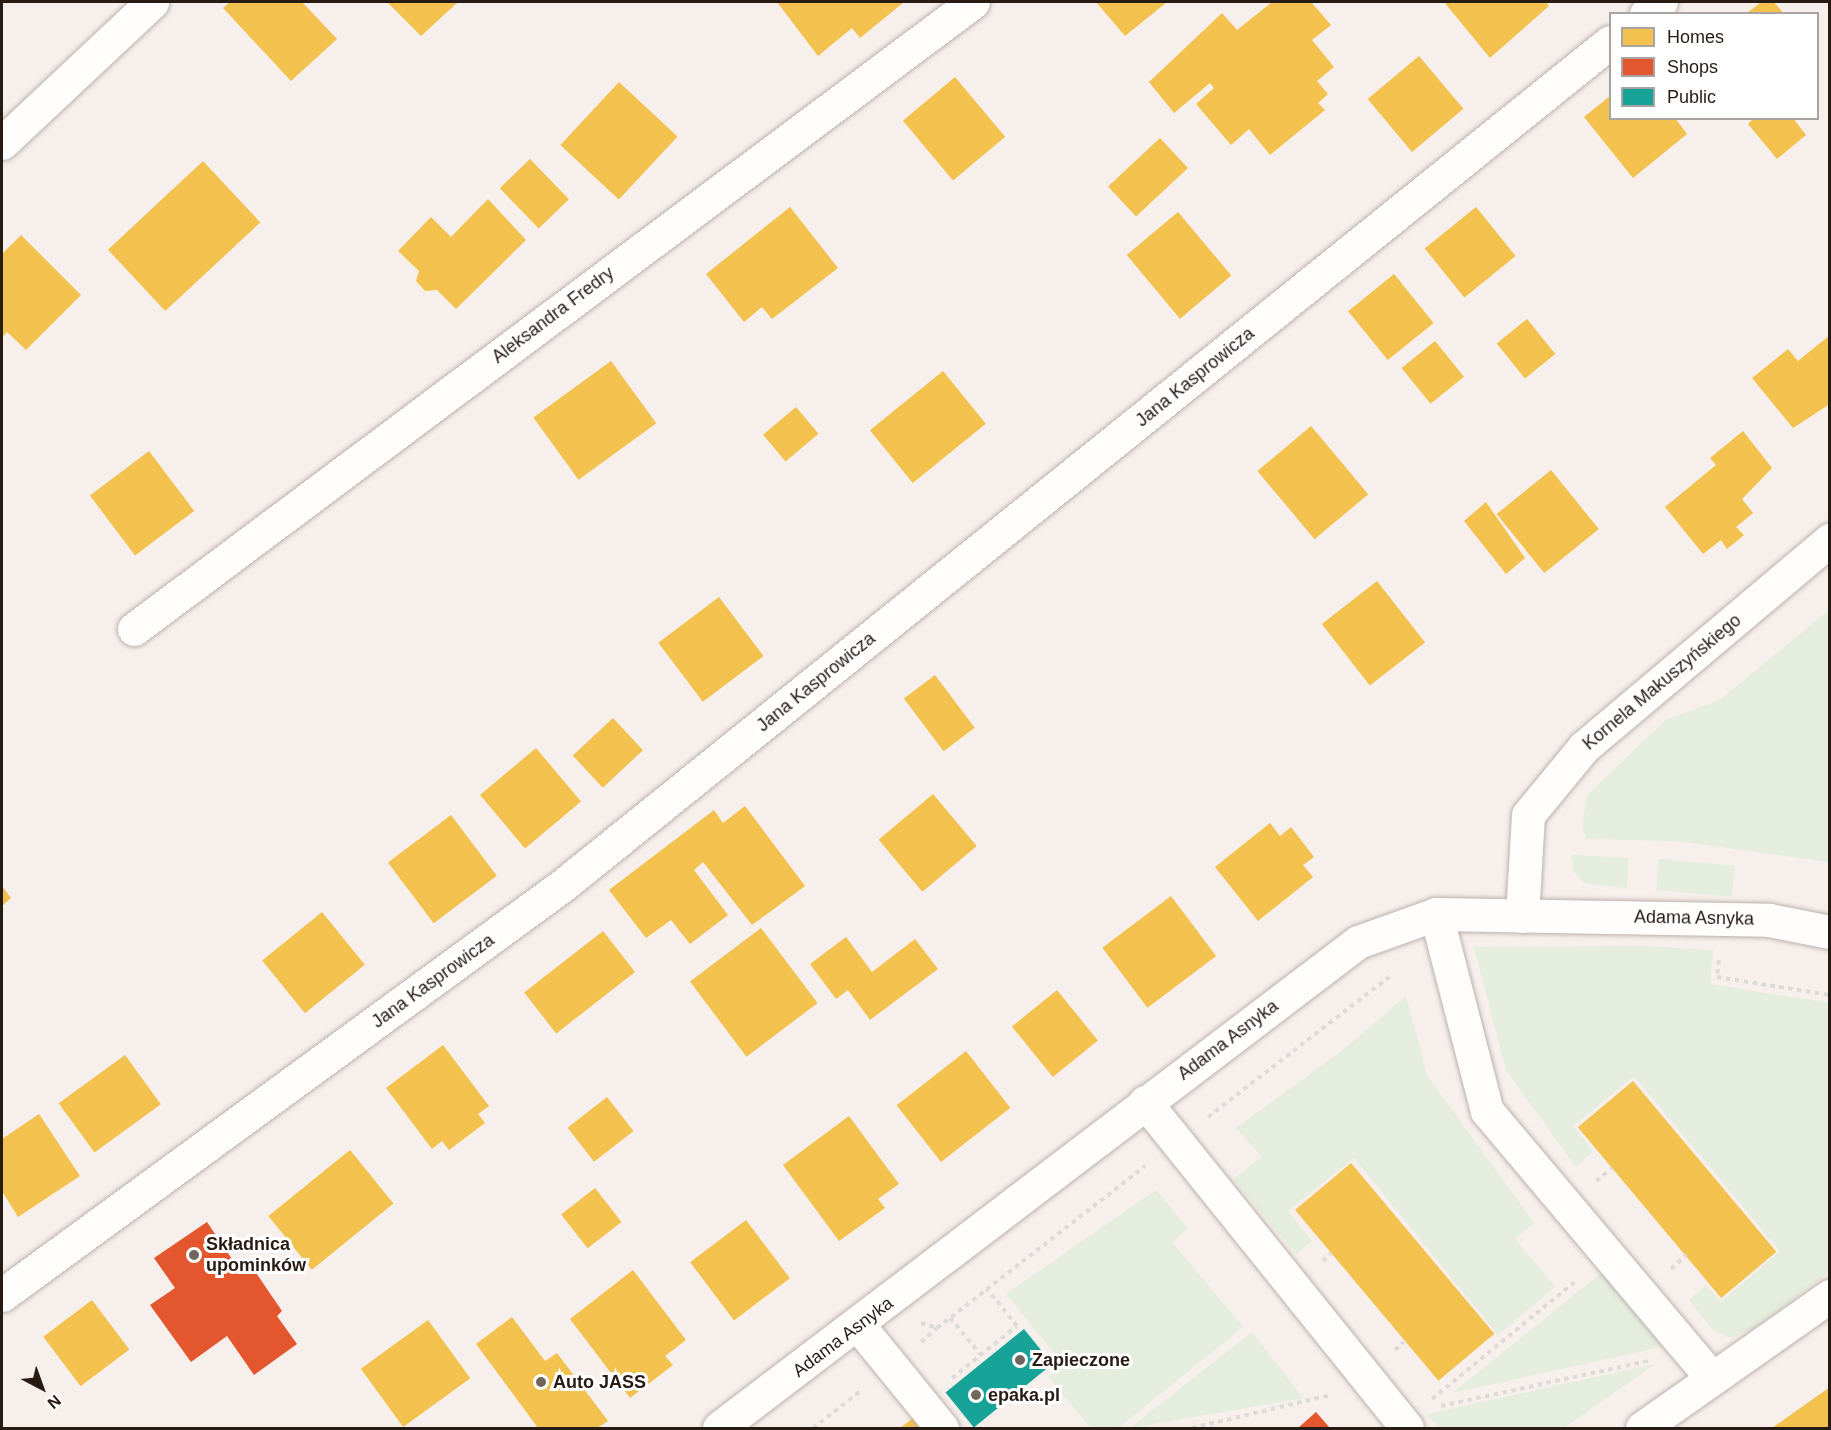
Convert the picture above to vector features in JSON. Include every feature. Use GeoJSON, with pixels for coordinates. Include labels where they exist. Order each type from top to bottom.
{"type":"FeatureCollection","features":[{"type":"Feature","properties":{"kind":"street"},"geometry":{"type":"LineString","coordinates":[[2,143],[152,2]]}},
{"type":"Feature","properties":{"kind":"street","name":"Aleksandra Fredry"},"geometry":{"type":"LineString","coordinates":[[134,629],[973,2]]}},
{"type":"Feature","properties":{"kind":"street"},"geometry":{"type":"LineString","coordinates":[[1648,12],[1661,2]]}},
{"type":"Feature","properties":{"kind":"street","name":"Jana Kasprowicza"},"geometry":{"type":"LineString","coordinates":[[2,1295],[563,885],[1609,44]]}},
{"type":"Feature","properties":{"kind":"street","name":"Kornela Makuszyńskiego"},"geometry":{"type":"LineString","coordinates":[[1522,916],[1528,815],[1584,747],[1830,540]]}},
{"type":"Feature","properties":{"kind":"street","name":"Adama Asnyka"},"geometry":{"type":"LineString","coordinates":[[719,1428],[865,1334],[1145,1102],[1358,942],[1439,926],[1522,916],[1769,920],[1830,932]]}},
{"type":"Feature","properties":{"kind":"street"},"geometry":{"type":"LineString","coordinates":[[1439,926],[1487,1111],[1712,1378]]}},
{"type":"Feature","properties":{"kind":"street"},"geometry":{"type":"LineString","coordinates":[[1145,1102],[1365,1376],[1409,1421]]}},
{"type":"Feature","properties":{"kind":"street"},"geometry":{"type":"LineString","coordinates":[[1642,1428],[1830,1296]]}},
{"type":"Feature","properties":{"kind":"street"},"geometry":{"type":"LineString","coordinates":[[865,1334],[942,1428]]}},
{"type":"Feature","properties":{"kind":"path"},"geometry":{"type":"LineString","coordinates":[[865,1334],[906,1318],[937,1328],[1176,1142],[1439,926]]}},
{"type":"Feature","properties":{"kind":"path"},"geometry":{"type":"LineString","coordinates":[[1721,947],[1717,977],[1830,995]]}},
{"type":"Feature","properties":{"kind":"path"},"geometry":{"type":"LineString","coordinates":[[1409,1421],[1608,1254]]}},
{"type":"Feature","properties":{"kind":"path"},"geometry":{"type":"LineString","coordinates":[[921,1403],[1017,1326],[987,1289]]}},
{"type":"Feature","properties":{"kind":"path"},"geometry":{"type":"LineString","coordinates":[[950,1318],[981,1355]]}},
{"type":"Feature","properties":{"kind":"path"},"geometry":{"type":"LineString","coordinates":[[1409,1421],[1692,1352]]}},
{"type":"Feature","properties":{"kind":"path"},"geometry":{"type":"LineString","coordinates":[[1192,1428],[1320,1402],[1365,1376]]}},
{"type":"Feature","properties":{"kind":"green space"},"geometry":{"type":"Polygon","coordinates":[[[1829,610],[1829,862],[1677,841],[1587,839],[1582,830],[1587,795],[1666,720],[1720,700],[1829,610]]]}},
{"type":"Feature","properties":{"kind":"green space"},"geometry":{"type":"Polygon","coordinates":[[[1572,855],[1628,858],[1627,888],[1584,883],[1574,872],[1572,855]]]}},
{"type":"Feature","properties":{"kind":"green space"},"geometry":{"type":"Polygon","coordinates":[[[1659,859],[1735,866],[1732,897],[1656,890],[1659,859]]]}},
{"type":"Feature","properties":{"kind":"green space"},"geometry":{"type":"Polygon","coordinates":[[[1643,946],[1713,950],[1710,984],[1829,1003],[1829,1272],[1756,1327],[1731,1338],[1713,1330],[1689,1300],[1706,1285],[1721,1302],[1780,1251],[1634,1076],[1573,1126],[1593,1151],[1576,1167],[1506,1070],[1474,947],[1643,946]]]}},
{"type":"Feature","properties":{"kind":"green space"},"geometry":{"type":"Polygon","coordinates":[[[1406,996],[1427,1075],[1534,1223],[1515,1239],[1555,1287],[1498,1335],[1354,1158],[1288,1211],[1312,1241],[1296,1254],[1233,1179],[1262,1157],[1236,1128],[1343,1050],[1406,996]]]}},
{"type":"Feature","properties":{"kind":"green space"},"geometry":{"type":"Polygon","coordinates":[[[1156,1190],[1188,1228],[1172,1242],[1243,1327],[1118,1428],[1091,1428],[1048,1377],[1064,1365],[1006,1294],[1156,1190]]]}},
{"type":"Feature","properties":{"kind":"green space"},"geometry":{"type":"Polygon","coordinates":[[[1606,1269],[1670,1345],[1453,1393],[1606,1269]]]}},
{"type":"Feature","properties":{"kind":"green space"},"geometry":{"type":"Polygon","coordinates":[[[1252,1332],[1303,1398],[1130,1428],[1252,1332]]]}},
{"type":"Feature","properties":{"kind":"green space"},"geometry":{"type":"Polygon","coordinates":[[[1655,1364],[1564,1428],[1439,1428],[1427,1414],[1655,1364]]]}},
{"type":"Feature","properties":{"kind":"building: Homes"},"geometry":{"type":"Polygon","coordinates":[[[230,2],[302,2],[337,39],[291,81],[223,8],[230,2]]]}},
{"type":"Feature","properties":{"kind":"building: Homes"},"geometry":{"type":"Polygon","coordinates":[[[387,2],[458,2],[421,36],[387,2]]]}},
{"type":"Feature","properties":{"kind":"building: Homes"},"geometry":{"type":"Polygon","coordinates":[[[777,2],[904,2],[860,38],[852,28],[818,56],[777,2]]]}},
{"type":"Feature","properties":{"kind":"building: Homes"},"geometry":{"type":"Polygon","coordinates":[[[1096,2],[1167,2],[1125,36],[1096,2]]]}},
{"type":"Feature","properties":{"kind":"building: Homes"},"geometry":{"type":"Polygon","coordinates":[[[1272,2],[1311,2],[1331,25],[1312,40],[1334,67],[1317,81],[1328,94],[1318,103],[1325,110],[1270,155],[1249,129],[1231,145],[1196,104],[1214,88],[1210,83],[1174,113],[1149,82],[1222,13],[1237,30],[1272,2]]]}},
{"type":"Feature","properties":{"kind":"building: Homes"},"geometry":{"type":"Polygon","coordinates":[[[1444,2],[1546,2],[1549,6],[1490,58],[1444,2]]]}},
{"type":"Feature","properties":{"kind":"building: Homes"},"geometry":{"type":"Polygon","coordinates":[[[1761,2],[1774,2],[1782,12],[1748,12],[1761,2]]]}},
{"type":"Feature","properties":{"kind":"building: Homes"},"geometry":{"type":"Polygon","coordinates":[[[1419,56],[1463,109],[1412,152],[1368,99],[1419,56]]]}},
{"type":"Feature","properties":{"kind":"building: Homes"},"geometry":{"type":"Polygon","coordinates":[[[955,77],[1005,137],[953,180],[903,121],[955,77]]]}},
{"type":"Feature","properties":{"kind":"building: Homes"},"geometry":{"type":"Polygon","coordinates":[[[619,82],[678,137],[619,199],[560,145],[619,82]]]}},
{"type":"Feature","properties":{"kind":"building: Homes"},"geometry":{"type":"Polygon","coordinates":[[[1609,97],[1609,120],[1676,120],[1687,134],[1633,178],[1584,117],[1609,97]]]}},
{"type":"Feature","properties":{"kind":"building: Homes"},"geometry":{"type":"Polygon","coordinates":[[[1752,120],[1795,120],[1806,135],[1777,159],[1748,124],[1752,120]]]}},
{"type":"Feature","properties":{"kind":"building: Homes"},"geometry":{"type":"Polygon","coordinates":[[[1160,138],[1188,168],[1136,216],[1108,186],[1160,138]]]}},
{"type":"Feature","properties":{"kind":"building: Homes"},"geometry":{"type":"Polygon","coordinates":[[[530,159],[569,199],[539,228],[500,188],[530,159]]]}},
{"type":"Feature","properties":{"kind":"building: Homes"},"geometry":{"type":"Polygon","coordinates":[[[203,161],[260,222],[165,311],[108,250],[203,161]]]}},
{"type":"Feature","properties":{"kind":"building: Homes"},"geometry":{"type":"Polygon","coordinates":[[[488,199],[526,240],[456,309],[437,290],[425,291],[416,281],[419,271],[398,251],[431,217],[451,237],[488,199]]]}},
{"type":"Feature","properties":{"kind":"building: Homes"},"geometry":{"type":"Polygon","coordinates":[[[790,207],[838,268],[772,319],[762,307],[744,322],[706,274],[790,207]]]}},
{"type":"Feature","properties":{"kind":"building: Homes"},"geometry":{"type":"Polygon","coordinates":[[[1476,207],[1516,256],[1464,297],[1425,249],[1476,207]]]}},
{"type":"Feature","properties":{"kind":"building: Homes"},"geometry":{"type":"Polygon","coordinates":[[[1178,212],[1231,276],[1180,319],[1127,255],[1178,212]]]}},
{"type":"Feature","properties":{"kind":"building: Homes"},"geometry":{"type":"Polygon","coordinates":[[[21,235],[81,295],[26,350],[7,332],[2,337],[2,254],[21,235]]]}},
{"type":"Feature","properties":{"kind":"building: Homes"},"geometry":{"type":"Polygon","coordinates":[[[1394,274],[1434,323],[1388,360],[1348,311],[1394,274]]]}},
{"type":"Feature","properties":{"kind":"building: Homes"},"geometry":{"type":"Polygon","coordinates":[[[1527,319],[1555,354],[1525,379],[1497,344],[1527,319]]]}},
{"type":"Feature","properties":{"kind":"building: Homes"},"geometry":{"type":"Polygon","coordinates":[[[1830,335],[1830,404],[1793,428],[1752,378],[1788,349],[1798,361],[1830,335]]]}},
{"type":"Feature","properties":{"kind":"building: Homes"},"geometry":{"type":"Polygon","coordinates":[[[1435,341],[1464,377],[1431,404],[1402,368],[1435,341]]]}},
{"type":"Feature","properties":{"kind":"building: Homes"},"geometry":{"type":"Polygon","coordinates":[[[611,361],[656,423],[579,480],[533,417],[611,361]]]}},
{"type":"Feature","properties":{"kind":"building: Homes"},"geometry":{"type":"Polygon","coordinates":[[[943,371],[986,424],[913,483],[870,430],[943,371]]]}},
{"type":"Feature","properties":{"kind":"building: Homes"},"geometry":{"type":"Polygon","coordinates":[[[796,407],[818,434],[786,461],[763,435],[796,407]]]}},
{"type":"Feature","properties":{"kind":"building: Homes"},"geometry":{"type":"Polygon","coordinates":[[[1311,426],[1368,494],[1315,539],[1257,471],[1311,426]]]}},
{"type":"Feature","properties":{"kind":"building: Homes"},"geometry":{"type":"Polygon","coordinates":[[[1743,431],[1772,468],[1742,499],[1753,513],[1736,527],[1744,535],[1727,549],[1721,540],[1703,554],[1665,507],[1716,465],[1710,458],[1743,431]]]}},
{"type":"Feature","properties":{"kind":"building: Homes"},"geometry":{"type":"Polygon","coordinates":[[[149,451],[194,511],[135,555],[90,496],[149,451]]]}},
{"type":"Feature","properties":{"kind":"building: Homes"},"geometry":{"type":"Polygon","coordinates":[[[1551,470],[1599,529],[1544,573],[1497,514],[1551,470]]]}},
{"type":"Feature","properties":{"kind":"building: Homes"},"geometry":{"type":"Polygon","coordinates":[[[1486,502],[1525,558],[1506,574],[1464,521],[1486,502]]]}},
{"type":"Feature","properties":{"kind":"building: Homes"},"geometry":{"type":"Polygon","coordinates":[[[1377,581],[1425,642],[1370,686],[1322,624],[1377,581]]]}},
{"type":"Feature","properties":{"kind":"building: Homes"},"geometry":{"type":"Polygon","coordinates":[[[719,597],[764,656],[703,702],[658,643],[719,597]]]}},
{"type":"Feature","properties":{"kind":"building: Homes"},"geometry":{"type":"Polygon","coordinates":[[[935,675],[975,728],[944,751],[904,698],[935,675]]]}},
{"type":"Feature","properties":{"kind":"building: Homes"},"geometry":{"type":"Polygon","coordinates":[[[613,718],[643,750],[603,788],[573,756],[613,718]]]}},
{"type":"Feature","properties":{"kind":"building: Homes"},"geometry":{"type":"Polygon","coordinates":[[[536,748],[581,802],[525,849],[480,795],[536,748]]]}},
{"type":"Feature","properties":{"kind":"building: Homes"},"geometry":{"type":"Polygon","coordinates":[[[933,794],[977,846],[922,892],[879,840],[933,794]]]}},
{"type":"Feature","properties":{"kind":"building: Homes"},"geometry":{"type":"Polygon","coordinates":[[[745,806],[805,886],[752,925],[703,862],[694,870],[728,915],[690,944],[671,920],[646,938],[609,890],[714,810],[723,823],[745,806]]]}},
{"type":"Feature","properties":{"kind":"building: Homes"},"geometry":{"type":"Polygon","coordinates":[[[451,815],[497,876],[434,923],[388,863],[451,815]]]}},
{"type":"Feature","properties":{"kind":"building: Homes"},"geometry":{"type":"Polygon","coordinates":[[[1270,823],[1280,836],[1291,827],[1314,857],[1303,865],[1313,877],[1258,921],[1215,867],[1270,823]]]}},
{"type":"Feature","properties":{"kind":"building: Homes"},"geometry":{"type":"Polygon","coordinates":[[[2,886],[11,898],[2,906],[2,886]]]}},
{"type":"Feature","properties":{"kind":"building: Homes"},"geometry":{"type":"Polygon","coordinates":[[[1171,896],[1216,956],[1147,1008],[1102,948],[1171,896]]]}},
{"type":"Feature","properties":{"kind":"building: Homes"},"geometry":{"type":"Polygon","coordinates":[[[322,912],[365,965],[305,1013],[262,960],[322,912]]]}},
{"type":"Feature","properties":{"kind":"building: Homes"},"geometry":{"type":"Polygon","coordinates":[[[761,928],[818,1003],[746,1057],[690,982],[761,928]]]}},
{"type":"Feature","properties":{"kind":"building: Homes"},"geometry":{"type":"Polygon","coordinates":[[[603,931],[635,972],[556,1034],[524,993],[603,931]]]}},
{"type":"Feature","properties":{"kind":"building: Homes"},"geometry":{"type":"Polygon","coordinates":[[[846,937],[872,972],[915,939],[938,969],[870,1020],[848,990],[836,999],[810,964],[846,937]]]}},
{"type":"Feature","properties":{"kind":"building: Homes"},"geometry":{"type":"Polygon","coordinates":[[[1057,990],[1098,1041],[1053,1077],[1012,1027],[1057,990]]]}},
{"type":"Feature","properties":{"kind":"building: Homes"},"geometry":{"type":"Polygon","coordinates":[[[443,1045],[489,1106],[478,1114],[485,1123],[449,1150],[442,1141],[432,1149],[386,1088],[443,1045]]]}},
{"type":"Feature","properties":{"kind":"building: Homes"},"geometry":{"type":"Polygon","coordinates":[[[966,1051],[1010,1108],[941,1162],[897,1105],[966,1051]]]}},
{"type":"Feature","properties":{"kind":"building: Homes"},"geometry":{"type":"Polygon","coordinates":[[[125,1055],[161,1104],[95,1153],[59,1103],[125,1055]]]}},
{"type":"Feature","properties":{"kind":"building: Homes"},"geometry":{"type":"Polygon","coordinates":[[[1633,1081],[1776,1252],[1721,1298],[1578,1127],[1633,1081]]]}},
{"type":"Feature","properties":{"kind":"building: Homes"},"geometry":{"type":"Polygon","coordinates":[[[607,1097],[633,1131],[594,1162],[568,1128],[607,1097]]]}},
{"type":"Feature","properties":{"kind":"building: Homes"},"geometry":{"type":"Polygon","coordinates":[[[39,1114],[80,1176],[18,1217],[2,1191],[2,1139],[39,1114]]]}},
{"type":"Feature","properties":{"kind":"building: Homes"},"geometry":{"type":"Polygon","coordinates":[[[849,1116],[899,1184],[878,1199],[885,1208],[839,1241],[783,1165],[849,1116]]]}},
{"type":"Feature","properties":{"kind":"building: Homes"},"geometry":{"type":"Polygon","coordinates":[[[350,1150],[393,1204],[312,1270],[268,1216],[350,1150]]]}},
{"type":"Feature","properties":{"kind":"building: Homes"},"geometry":{"type":"Polygon","coordinates":[[[1351,1163],[1494,1334],[1438,1381],[1295,1210],[1351,1163]]]}},
{"type":"Feature","properties":{"kind":"building: Homes"},"geometry":{"type":"Polygon","coordinates":[[[595,1188],[621,1222],[588,1248],[561,1214],[595,1188]]]}},
{"type":"Feature","properties":{"kind":"building: Homes"},"geometry":{"type":"Polygon","coordinates":[[[746,1220],[790,1278],[734,1320],[690,1262],[746,1220]]]}},
{"type":"Feature","properties":{"kind":"building: Homes"},"geometry":{"type":"Polygon","coordinates":[[[633,1270],[686,1340],[665,1356],[673,1365],[630,1398],[570,1319],[633,1270]]]}},
{"type":"Feature","properties":{"kind":"building: Homes"},"geometry":{"type":"Polygon","coordinates":[[[92,1300],[129,1350],[81,1386],[43,1337],[92,1300]]]}},
{"type":"Feature","properties":{"kind":"building: Homes","name":"Auto JASS"},"geometry":{"type":"Polygon","coordinates":[[[512,1317],[545,1361],[557,1353],[608,1421],[597,1428],[538,1428],[476,1344],[512,1317]]]}},
{"type":"Feature","properties":{"kind":"building: Homes"},"geometry":{"type":"Polygon","coordinates":[[[428,1320],[470,1378],[403,1427],[361,1369],[428,1320]]]}},
{"type":"Feature","properties":{"kind":"building: Homes"},"geometry":{"type":"Polygon","coordinates":[[[1830,1387],[1830,1428],[1772,1428],[1830,1387]]]}},
{"type":"Feature","properties":{"kind":"building: Homes"},"geometry":{"type":"Polygon","coordinates":[[[913,1418],[921,1428],[900,1428],[913,1418]]]}},
{"type":"Feature","properties":{"kind":"building: Shops"},"geometry":{"type":"Polygon","coordinates":[[[207,1222],[240,1271],[250,1264],[282,1311],[277,1316],[297,1344],[254,1375],[227,1336],[191,1362],[150,1305],[175,1288],[154,1258],[207,1222]]]}},
{"type":"Feature","properties":{"kind":"building: Shops"},"geometry":{"type":"Polygon","coordinates":[[[1316,1412],[1330,1428],[1298,1428],[1316,1412]]]}},
{"type":"Feature","properties":{"kind":"building: Public"},"geometry":{"type":"Polygon","coordinates":[[[1024,1329],[1052,1364],[974,1428],[946,1393],[1024,1329]]]}},
{"type":"Feature","properties":{"kind":"place","name":"Składnica upominków"},"geometry":{"type":"Point","coordinates":[194,1255]}},
{"type":"Feature","properties":{"kind":"place","name":"Zapieczone"},"geometry":{"type":"Point","coordinates":[1020,1360]}},
{"type":"Feature","properties":{"kind":"place","name":"Auto JASS"},"geometry":{"type":"Point","coordinates":[541,1382]}},
{"type":"Feature","properties":{"kind":"place","name":"epaka.pl"},"geometry":{"type":"Point","coordinates":[976,1395]}}]}
